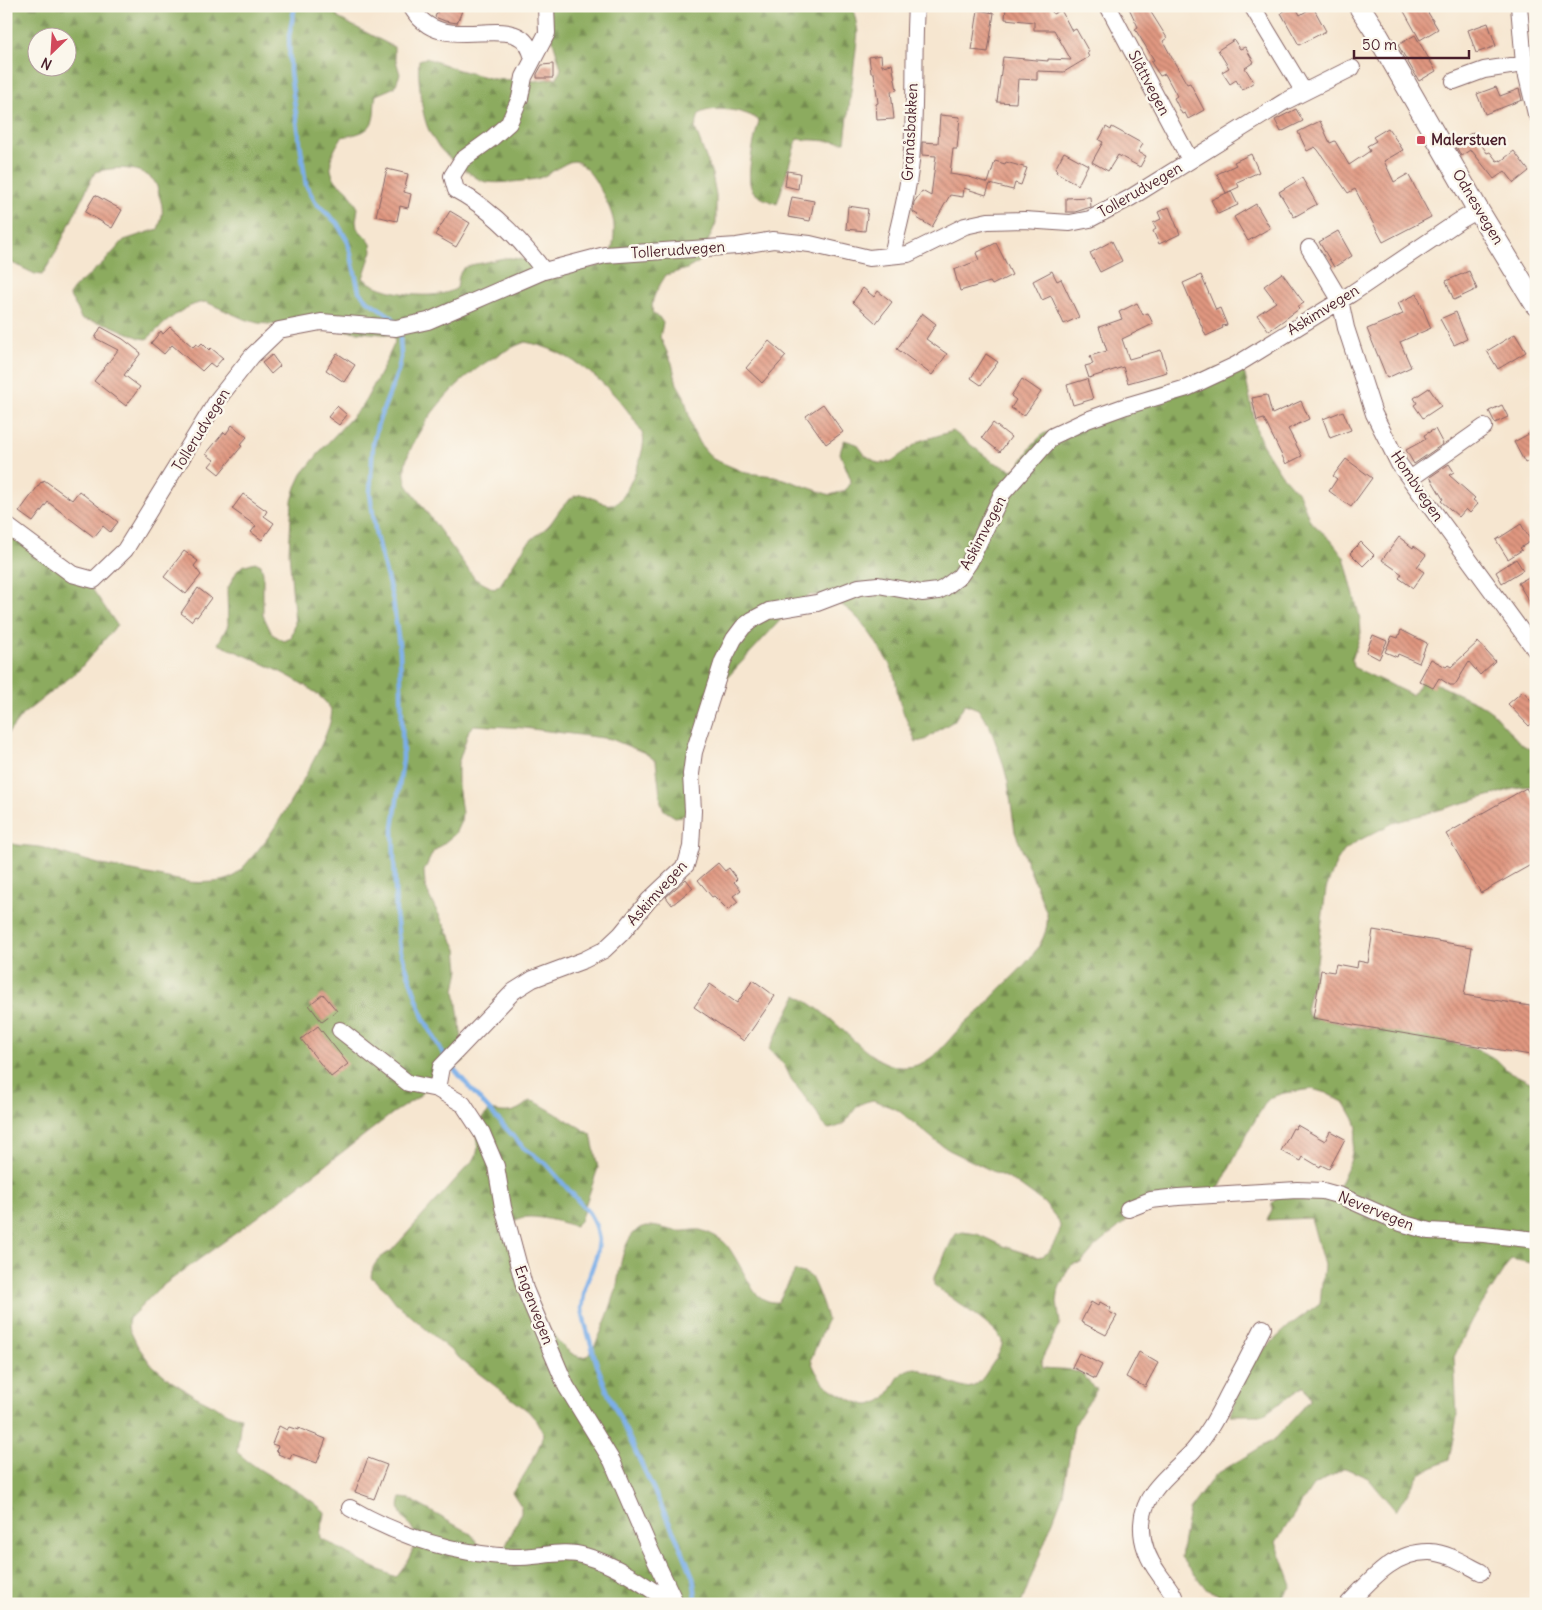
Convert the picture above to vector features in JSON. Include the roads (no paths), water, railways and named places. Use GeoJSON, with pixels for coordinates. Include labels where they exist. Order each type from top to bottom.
{"type":"FeatureCollection","features":[{"type":"Feature","properties":{"kind":"main road","name":"Odnesvegen"},"geometry":{"type":"LineString","coordinates":[[1359,6],[1478,210],[1536,305]]}},
{"type":"Feature","properties":{"kind":"street"},"geometry":{"type":"LineString","coordinates":[[411,6],[417,18],[434,29],[451,32],[498,29],[516,31],[526,38],[531,48],[533,60]]}},
{"type":"Feature","properties":{"kind":"street"},"geometry":{"type":"LineString","coordinates":[[544,271],[533,256],[498,220],[472,199],[456,190],[452,176],[462,160],[509,123],[520,98],[524,77],[547,33],[546,6]]}},
{"type":"Feature","properties":{"kind":"street","name":"Granåsbakken"},"geometry":{"type":"LineString","coordinates":[[892,255],[909,178],[912,148],[916,6]]}},
{"type":"Feature","properties":{"kind":"street","name":"Slåttvegen"},"geometry":{"type":"LineString","coordinates":[[1108,6],[1190,160]]}},
{"type":"Feature","properties":{"kind":"street"},"geometry":{"type":"LineString","coordinates":[[1252,6],[1304,92]]}},
{"type":"Feature","properties":{"kind":"street"},"geometry":{"type":"LineString","coordinates":[[1519,6],[1530,63],[1536,114]]}},
{"type":"Feature","properties":{"kind":"street"},"geometry":{"type":"LineString","coordinates":[[1454,81],[1484,70],[1530,63]]}},
{"type":"Feature","properties":{"kind":"street","name":"Tollerudvegen"},"geometry":{"type":"LineString","coordinates":[[6,525],[72,574],[94,580],[125,550],[218,399],[252,356],[279,330],[321,322],[396,328],[428,321],[544,271],[605,255],[737,246],[773,240],[810,244],[869,258],[908,254],[965,226],[988,221],[1024,220],[1070,223],[1090,219],[1130,198],[1284,102],[1352,68]]}},
{"type":"Feature","properties":{"kind":"street","name":"Askimvegen"},"geometry":{"type":"LineString","coordinates":[[437,1089],[441,1067],[514,991],[533,979],[584,960],[604,950],[621,934],[649,900],[686,865],[691,848],[694,752],[723,661],[734,639],[743,627],[769,611],[817,603],[859,587],[878,585],[922,594],[944,588],[960,576],[969,563],[1002,494],[1053,436],[1087,420],[1126,406],[1187,388],[1236,365],[1478,210]]}},
{"type":"Feature","properties":{"kind":"street","name":"Hombvegen"},"geometry":{"type":"LineString","coordinates":[[1309,248],[1340,300],[1346,328],[1376,417],[1399,464],[1536,651]]}},
{"type":"Feature","properties":{"kind":"street"},"geometry":{"type":"LineString","coordinates":[[1410,479],[1484,428]]}},
{"type":"Feature","properties":{"kind":"street","name":"Engenvegen"},"geometry":{"type":"LineString","coordinates":[[340,1030],[408,1083],[437,1089],[463,1104],[482,1132],[496,1166],[502,1207],[525,1289],[566,1386],[612,1462],[676,1604]]}},
{"type":"Feature","properties":{"kind":"street","name":"Nevervegen"},"geometry":{"type":"LineString","coordinates":[[1128,1209],[1151,1200],[1297,1190],[1323,1191],[1341,1196],[1401,1223],[1429,1231],[1484,1234],[1536,1240]]}},
{"type":"Feature","properties":{"kind":"street"},"geometry":{"type":"LineString","coordinates":[[1176,1604],[1170,1590],[1150,1561],[1143,1543],[1142,1524],[1144,1511],[1152,1493],[1163,1479],[1208,1433],[1263,1328]]}},
{"type":"Feature","properties":{"kind":"street"},"geometry":{"type":"LineString","coordinates":[[350,1508],[398,1533],[439,1545],[512,1557],[584,1555],[619,1570],[672,1604]]}},
{"type":"Feature","properties":{"kind":"street"},"geometry":{"type":"LineString","coordinates":[[1348,1604],[1372,1579],[1390,1564],[1410,1554],[1431,1552],[1452,1558],[1481,1572]]}},
{"type":"Feature","properties":{"kind":"waterway"},"geometry":{"type":"LineString","coordinates":[[295,6],[289,36],[290,72],[306,185],[316,203],[337,223],[348,242],[359,291],[368,301],[392,317],[395,324]]}},
{"type":"Feature","properties":{"kind":"waterway"},"geometry":{"type":"LineString","coordinates":[[398,331],[401,357],[398,371],[378,423],[373,444],[370,493],[376,536],[393,600],[400,652],[403,759],[393,828],[396,914],[400,949],[423,1017],[445,1057]]}},
{"type":"Feature","properties":{"kind":"waterway"},"geometry":{"type":"LineString","coordinates":[[449,1063],[523,1147],[546,1164],[589,1213],[596,1226],[599,1240],[597,1254],[585,1288],[582,1309],[585,1323],[597,1365],[608,1393],[693,1577],[697,1604]]}},
{"type":"Feature","properties":{"kind":"place","name":"Malerstuen"},"geometry":{"type":"Point","coordinates":[1421,140]}}]}
